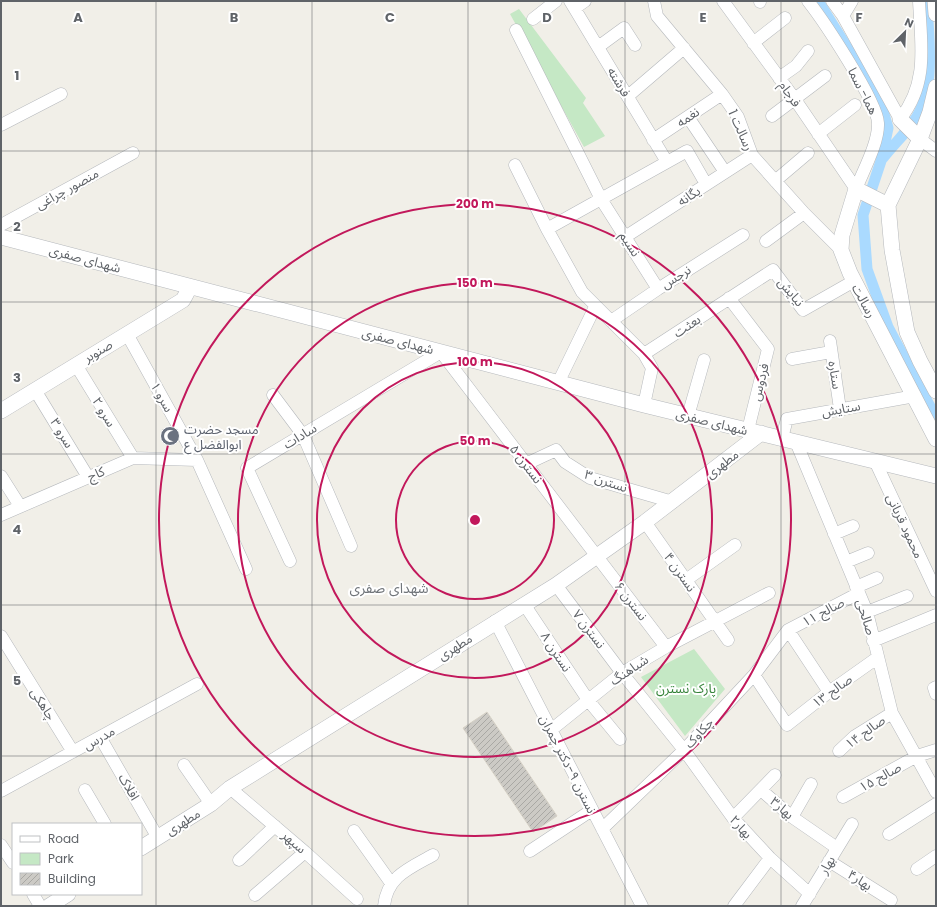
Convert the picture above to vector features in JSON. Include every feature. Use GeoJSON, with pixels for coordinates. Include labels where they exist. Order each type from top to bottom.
{"type":"FeatureCollection","features":[{"type":"Feature","properties":{"kind":"street"},"geometry":{"type":"LineString","coordinates":[[533,19],[556,1]]}},
{"type":"Feature","properties":{"kind":"street"},"geometry":{"type":"LineString","coordinates":[[573,5],[585,1]]}},
{"type":"Feature","properties":{"kind":"street","name":"رسالت 1"},"geometry":{"type":"LineString","coordinates":[[654,1],[657,16],[722,94],[738,117],[752,155],[804,213],[841,250]]}},
{"type":"Feature","properties":{"kind":"street","name":"هما- سما"},"geometry":{"type":"LineString","coordinates":[[808,1],[817,12],[860,81],[875,112],[878,122],[873,144],[856,189]]}},
{"type":"Feature","properties":{"kind":"street","name":"هما- سما"},"geometry":{"type":"LineString","coordinates":[[832,1],[843,16],[900,119]]}},
{"type":"Feature","properties":{"kind":"street"},"geometry":{"type":"LineString","coordinates":[[843,16],[852,1]]}},
{"type":"Feature","properties":{"kind":"street"},"geometry":{"type":"LineString","coordinates":[[919,1],[922,62],[916,92],[908,109],[900,119],[920,139],[936,152]]}},
{"type":"Feature","properties":{"kind":"street"},"geometry":{"type":"LineString","coordinates":[[935,1],[936,14]]}},
{"type":"Feature","properties":{"kind":"street","name":"فرجام"},"geometry":{"type":"LineString","coordinates":[[728,3],[753,43],[794,98],[856,189]]}},
{"type":"Feature","properties":{"kind":"street","name":"فرشته"},"geometry":{"type":"LineString","coordinates":[[573,5],[667,162]]}},
{"type":"Feature","properties":{"kind":"street"},"geometry":{"type":"LineString","coordinates":[[753,43],[785,18]]}},
{"type":"Feature","properties":{"kind":"street"},"geometry":{"type":"LineString","coordinates":[[598,47],[624,28],[635,45]]}},
{"type":"Feature","properties":{"kind":"street","name":"نسیم"},"geometry":{"type":"LineString","coordinates":[[516,30],[600,199],[658,289]]}},
{"type":"Feature","properties":{"kind":"street"},"geometry":{"type":"LineString","coordinates":[[628,96],[684,48]]}},
{"type":"Feature","properties":{"kind":"street"},"geometry":{"type":"LineString","coordinates":[[779,78],[796,66],[808,51]]}},
{"type":"Feature","properties":{"kind":"street"},"geometry":{"type":"LineString","coordinates":[[772,116],[825,76]]}},
{"type":"Feature","properties":{"kind":"street"},"geometry":{"type":"LineString","coordinates":[[936,87],[930,112],[920,139],[888,205],[892,250],[907,332],[920,361],[936,390]]}},
{"type":"Feature","properties":{"kind":"street"},"geometry":{"type":"LineString","coordinates":[[1,125],[61,94]]}},
{"type":"Feature","properties":{"kind":"street","name":"نغمه"},"geometry":{"type":"LineString","coordinates":[[654,140],[722,94]]}},
{"type":"Feature","properties":{"kind":"street"},"geometry":{"type":"LineString","coordinates":[[818,134],[855,105]]}},
{"type":"Feature","properties":{"kind":"street"},"geometry":{"type":"LineString","coordinates":[[688,117],[725,172]]}},
{"type":"Feature","properties":{"kind":"street"},"geometry":{"type":"LineString","coordinates":[[547,229],[687,151],[706,184]]}},
{"type":"Feature","properties":{"kind":"street","name":"منصور چراغی"},"geometry":{"type":"LineString","coordinates":[[1,225],[133,153]]}},
{"type":"Feature","properties":{"kind":"street"},"geometry":{"type":"LineString","coordinates":[[775,181],[808,153]]}},
{"type":"Feature","properties":{"kind":"street","name":"یگانه"},"geometry":{"type":"LineString","coordinates":[[625,236],[752,155]]}},
{"type":"Feature","properties":{"kind":"street"},"geometry":{"type":"LineString","coordinates":[[515,165],[547,229],[582,292],[595,307],[644,354],[652,368],[644,405]]}},
{"type":"Feature","properties":{"kind":"street"},"geometry":{"type":"LineString","coordinates":[[856,189],[888,205]]}},
{"type":"Feature","properties":{"kind":"street","name":"رسالت"},"geometry":{"type":"LineString","coordinates":[[856,189],[846,214],[841,250],[854,281],[936,439]]}},
{"type":"Feature","properties":{"kind":"street"},"geometry":{"type":"LineString","coordinates":[[766,241],[804,213]]}},
{"type":"Feature","properties":{"kind":"street","name":"نرجس"},"geometry":{"type":"LineString","coordinates":[[611,321],[743,235]]}},
{"type":"Feature","properties":{"kind":"street","name":"شهدای صفری"},"geometry":{"type":"LineString","coordinates":[[1,237],[644,405],[936,476]]}},
{"type":"Feature","properties":{"kind":"street","name":"نیایش"},"geometry":{"type":"LineString","coordinates":[[773,270],[803,310],[854,281]]}},
{"type":"Feature","properties":{"kind":"street","name":"بعثت"},"geometry":{"type":"LineString","coordinates":[[644,354],[773,270]]}},
{"type":"Feature","properties":{"kind":"street","name":"صنوبر"},"geometry":{"type":"LineString","coordinates":[[1,410],[183,300],[190,287]]}},
{"type":"Feature","properties":{"kind":"street","name":"فردوس"},"geometry":{"type":"LineString","coordinates":[[729,298],[768,349],[754,432]]}},
{"type":"Feature","properties":{"kind":"street"},"geometry":{"type":"LineString","coordinates":[[558,383],[595,307]]}},
{"type":"Feature","properties":{"kind":"street","name":"سرو ۱"},"geometry":{"type":"LineString","coordinates":[[127,334],[197,460],[246,569]]}},
{"type":"Feature","properties":{"kind":"street","name":"ستاره"},"geometry":{"type":"LineString","coordinates":[[792,359],[830,347],[840,409]]}},
{"type":"Feature","properties":{"kind":"street","name":"سادات"},"geometry":{"type":"LineString","coordinates":[[290,561],[247,468],[441,352]]}},
{"type":"Feature","properties":{"kind":"street","name":"نسترن ۵"},"geometry":{"type":"LineString","coordinates":[[441,352],[597,556]]}},
{"type":"Feature","properties":{"kind":"street"},"geometry":{"type":"LineString","coordinates":[[688,416],[704,360]]}},
{"type":"Feature","properties":{"kind":"street","name":"سرو ۲"},"geometry":{"type":"LineString","coordinates":[[76,365],[133,458]]}},
{"type":"Feature","properties":{"kind":"street","name":"سرو ۳"},"geometry":{"type":"LineString","coordinates":[[35,390],[88,477]]}},
{"type":"Feature","properties":{"kind":"street"},"geometry":{"type":"LineString","coordinates":[[273,395],[303,435],[351,546]]}},
{"type":"Feature","properties":{"kind":"street","name":"ستایش"},"geometry":{"type":"LineString","coordinates":[[789,440],[786,418],[915,396]]}},
{"type":"Feature","properties":{"kind":"street","name":"مطهری"},"geometry":{"type":"LineString","coordinates":[[142,847],[211,804],[230,788],[556,585],[672,502],[754,432]]}},
{"type":"Feature","properties":{"kind":"street","name":"صالحی"},"geometry":{"type":"LineString","coordinates":[[789,440],[834,534],[867,612],[877,658],[892,713],[936,792]]}},
{"type":"Feature","properties":{"kind":"street","name":"نسترن ۳"},"geometry":{"type":"LineString","coordinates":[[526,464],[556,450],[565,462],[590,478],[672,502]]}},
{"type":"Feature","properties":{"kind":"street","name":"کاج"},"geometry":{"type":"LineString","coordinates":[[1,514],[133,458],[197,460]]}},
{"type":"Feature","properties":{"kind":"street","name":"محمود قربانی"},"geometry":{"type":"LineString","coordinates":[[875,461],[936,591]]}},
{"type":"Feature","properties":{"kind":"street"},"geometry":{"type":"LineString","coordinates":[[1,476],[20,506]]}},
{"type":"Feature","properties":{"kind":"street","name":"نسترن ۴"},"geometry":{"type":"LineString","coordinates":[[645,522],[728,640]]}},
{"type":"Feature","properties":{"kind":"street"},"geometry":{"type":"LineString","coordinates":[[834,534],[853,526]]}},
{"type":"Feature","properties":{"kind":"street"},"geometry":{"type":"LineString","coordinates":[[686,580],[735,546]]}},
{"type":"Feature","properties":{"kind":"street"},"geometry":{"type":"LineString","coordinates":[[846,562],[868,553]]}},
{"type":"Feature","properties":{"kind":"street","name":"نسترن ۶"},"geometry":{"type":"LineString","coordinates":[[597,556],[666,647]]}},
{"type":"Feature","properties":{"kind":"street","name":"صالح ۱۱"},"geometry":{"type":"LineString","coordinates":[[788,630],[877,578]]}},
{"type":"Feature","properties":{"kind":"street","name":"نسترن ۷"},"geometry":{"type":"LineString","coordinates":[[556,585],[622,673],[684,750]]}},
{"type":"Feature","properties":{"kind":"street","name":"شباهنگ"},"geometry":{"type":"LineString","coordinates":[[551,730],[622,673],[666,647],[769,593]]}},
{"type":"Feature","properties":{"kind":"street"},"geometry":{"type":"LineString","coordinates":[[867,612],[907,596]]}},
{"type":"Feature","properties":{"kind":"street","name":"نسترن ۸"},"geometry":{"type":"LineString","coordinates":[[524,604],[588,700],[620,739]]}},
{"type":"Feature","properties":{"kind":"street"},"geometry":{"type":"LineString","coordinates":[[873,641],[936,615]]}},
{"type":"Feature","properties":{"kind":"street","name":"نسترن ۹-دکتر چمران"},"geometry":{"type":"LineString","coordinates":[[495,622],[642,906]]}},
{"type":"Feature","properties":{"kind":"street"},"geometry":{"type":"LineString","coordinates":[[788,630],[829,692]]}},
{"type":"Feature","properties":{"kind":"street","name":"چکاوک"},"geometry":{"type":"LineString","coordinates":[[602,829],[684,750],[754,675],[788,630]]}},
{"type":"Feature","properties":{"kind":"street","name":"چاهکی"},"geometry":{"type":"LineString","coordinates":[[1,636],[73,752]]}},
{"type":"Feature","properties":{"kind":"street","name":"صالح ۱۳"},"geometry":{"type":"LineString","coordinates":[[754,675],[787,725],[829,692],[877,658]]}},
{"type":"Feature","properties":{"kind":"street","name":"مدرس"},"geometry":{"type":"LineString","coordinates":[[1,791],[197,684]]}},
{"type":"Feature","properties":{"kind":"street"},"geometry":{"type":"LineString","coordinates":[[936,687],[934,688],[936,694]]}},
{"type":"Feature","properties":{"kind":"street","name":"صالح ۱۴"},"geometry":{"type":"LineString","coordinates":[[839,751],[855,736],[892,713]]}},
{"type":"Feature","properties":{"kind":"street","name":"افلاک"},"geometry":{"type":"LineString","coordinates":[[100,737],[158,838]]}},
{"type":"Feature","properties":{"kind":"street","name":"بهار۲"},"geometry":{"type":"LineString","coordinates":[[684,750],[733,818],[770,858],[810,894]]}},
{"type":"Feature","properties":{"kind":"street","name":"صالح ۱۵"},"geometry":{"type":"LineString","coordinates":[[843,797],[917,756],[936,750]]}},
{"type":"Feature","properties":{"kind":"street"},"geometry":{"type":"LineString","coordinates":[[184,765],[211,804]]}},
{"type":"Feature","properties":{"kind":"street"},"geometry":{"type":"LineString","coordinates":[[761,790],[775,775]]}},
{"type":"Feature","properties":{"kind":"street"},"geometry":{"type":"LineString","coordinates":[[792,817],[811,784]]}},
{"type":"Feature","properties":{"kind":"street","name":"سپهر"},"geometry":{"type":"LineString","coordinates":[[230,788],[357,899]]}},
{"type":"Feature","properties":{"kind":"street"},"geometry":{"type":"LineString","coordinates":[[85,790],[104,823]]}},
{"type":"Feature","properties":{"kind":"street","name":"بهار۳"},"geometry":{"type":"LineString","coordinates":[[733,818],[761,790],[792,817],[837,848]]}},
{"type":"Feature","properties":{"kind":"street"},"geometry":{"type":"LineString","coordinates":[[889,834],[936,804]]}},
{"type":"Feature","properties":{"kind":"street"},"geometry":{"type":"LineString","coordinates":[[530,851],[592,810]]}},
{"type":"Feature","properties":{"kind":"street","name":"بهار"},"geometry":{"type":"LineString","coordinates":[[802,906],[852,824]]}},
{"type":"Feature","properties":{"kind":"street"},"geometry":{"type":"LineString","coordinates":[[238,860],[275,826]]}},
{"type":"Feature","properties":{"kind":"street"},"geometry":{"type":"LineString","coordinates":[[354,831],[391,883]]}},
{"type":"Feature","properties":{"kind":"street"},"geometry":{"type":"LineString","coordinates":[[1,844],[12,861]]}},
{"type":"Feature","properties":{"kind":"street"},"geometry":{"type":"LineString","coordinates":[[255,895],[305,852]]}},
{"type":"Feature","properties":{"kind":"street"},"geometry":{"type":"LineString","coordinates":[[384,906],[385,898],[391,883],[400,874],[433,855]]}},
{"type":"Feature","properties":{"kind":"street"},"geometry":{"type":"LineString","coordinates":[[917,869],[936,856]]}},
{"type":"Feature","properties":{"kind":"street"},"geometry":{"type":"LineString","coordinates":[[734,906],[770,858]]}},
{"type":"Feature","properties":{"kind":"street","name":"بهار۴"},"geometry":{"type":"LineString","coordinates":[[829,861],[891,900]]}},
{"type":"Feature","properties":{"kind":"street"},"geometry":{"type":"LineString","coordinates":[[33,895],[40,906]]}},
{"type":"Feature","properties":{"kind":"street"},"geometry":{"type":"LineString","coordinates":[[49,906],[66,895]]}},
{"type":"Feature","properties":{"kind":"green space"},"geometry":{"type":"Polygon","coordinates":[[[519,9],[586,98],[583,103],[605,136],[584,147],[510,14],[519,9]]]}},
{"type":"Feature","properties":{"kind":"green space","name":"پارک نسترن"},"geometry":{"type":"Polygon","coordinates":[[[694,649],[725,689],[685,736],[641,677],[694,649]]]}},
{"type":"Feature","properties":{"kind":"building"},"geometry":{"type":"Polygon","coordinates":[[[487,712],[557,816],[533,832],[463,728],[487,712]]]}},
{"type":"Feature","properties":{"kind":"waterway"},"geometry":{"type":"LineString","coordinates":[[818,1],[868,81],[884,114],[888,128],[881,161],[863,215],[867,269],[888,327],[936,418]]}},
{"type":"Feature","properties":{"kind":"waterway"},"geometry":{"type":"LineString","coordinates":[[883,158],[914,121],[926,94],[930,63],[927,1]]}},
{"type":"Feature","properties":{"kind":"place","name":"مسجد حضرت ابوالفضل ع"},"geometry":{"type":"Point","coordinates":[170,436]}},
{"type":"Feature","properties":{"kind":"district","name":"شهدای صفری"},"geometry":{"type":"Point","coordinates":[389,588]}}]}
